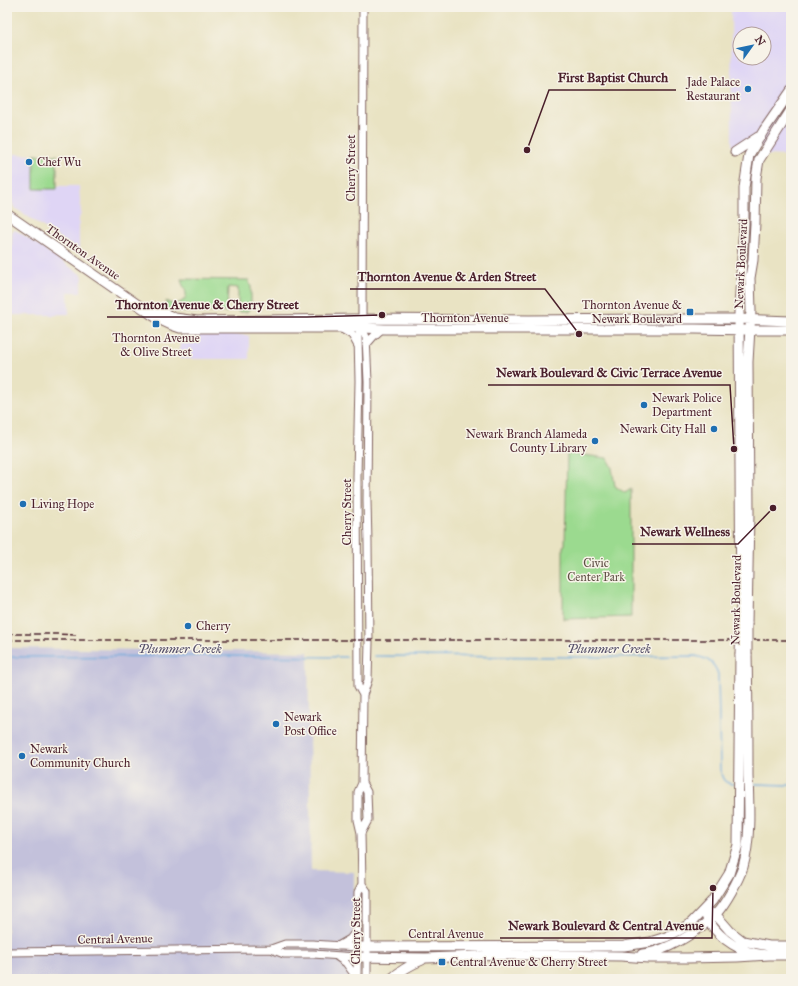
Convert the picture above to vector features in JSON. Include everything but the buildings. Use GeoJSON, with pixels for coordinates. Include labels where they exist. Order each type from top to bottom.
{"type":"FeatureCollection","features":[{"type":"Feature","properties":{"kind":"main road","name":"Newark Boulevard"},"geometry":{"type":"LineString","coordinates":[[704,911],[730,874],[738,845],[744,654],[739,319],[744,223],[744,188],[749,155],[791,91]]}},
{"type":"Feature","properties":{"kind":"main road","name":"Newark Boulevard"},"geometry":{"type":"LineString","coordinates":[[744,624],[749,513],[748,362],[750,330],[750,278],[753,260],[756,178],[759,160],[791,110]]}},
{"type":"Feature","properties":{"kind":"main road"},"geometry":{"type":"LineString","coordinates":[[735,152],[761,135]]}},
{"type":"Feature","properties":{"kind":"main road","name":"Thornton Avenue"},"geometry":{"type":"LineString","coordinates":[[7,214],[151,315],[180,328],[340,328],[362,324],[382,329],[791,330]]}},
{"type":"Feature","properties":{"kind":"main road","name":"Thornton Avenue"},"geometry":{"type":"LineString","coordinates":[[144,309],[154,309],[175,318],[196,321],[362,324],[541,320],[739,319],[791,321]]}},
{"type":"Feature","properties":{"kind":"main road","name":"Newark Boulevard"},"geometry":{"type":"LineString","coordinates":[[621,956],[648,954],[668,947],[687,937],[712,918],[739,878],[746,854],[748,838],[749,792],[744,654]]}},
{"type":"Feature","properties":{"kind":"main road"},"geometry":{"type":"LineString","coordinates":[[704,911],[743,941],[769,946],[791,946]]}},
{"type":"Feature","properties":{"kind":"main road","name":"Central Avenue"},"geometry":{"type":"LineString","coordinates":[[356,957],[426,958],[505,955],[582,951],[624,946],[650,942],[666,937],[691,923],[704,911]]}},
{"type":"Feature","properties":{"kind":"main road"},"geometry":{"type":"LineString","coordinates":[[712,918],[719,933],[729,942],[741,949],[769,955]]}},
{"type":"Feature","properties":{"kind":"main road","name":"Central Avenue"},"geometry":{"type":"LineString","coordinates":[[357,947],[582,951],[621,956]]}},
{"type":"Feature","properties":{"kind":"main road"},"geometry":{"type":"LineString","coordinates":[[621,956],[648,958],[791,955]]}},
{"type":"Feature","properties":{"kind":"main road"},"geometry":{"type":"LineString","coordinates":[[391,979],[398,972],[426,958]]}},
{"type":"Feature","properties":{"kind":"street","name":"Cherry Street"},"geometry":{"type":"LineString","coordinates":[[357,979],[356,957],[358,892],[362,884],[361,833],[368,820],[367,792],[362,783],[363,695],[368,680],[368,401],[366,337],[362,324],[363,7]]}},
{"type":"Feature","properties":{"kind":"street","name":"Cherry Street"},"geometry":{"type":"LineString","coordinates":[[362,324],[358,336],[359,401],[357,477],[358,686],[363,695]]}},
{"type":"Feature","properties":{"kind":"street"},"geometry":{"type":"LineString","coordinates":[[340,328],[351,335],[358,346]]}},
{"type":"Feature","properties":{"kind":"street"},"geometry":{"type":"LineString","coordinates":[[366,345],[376,333],[382,329]]}},
{"type":"Feature","properties":{"kind":"street"},"geometry":{"type":"LineString","coordinates":[[359,401],[368,401]]}},
{"type":"Feature","properties":{"kind":"street","name":"Cherry Street"},"geometry":{"type":"LineString","coordinates":[[362,884],[367,891],[367,979]]}},
{"type":"Feature","properties":{"kind":"street"},"geometry":{"type":"LineString","coordinates":[[338,946],[350,939],[357,930]]}},
{"type":"Feature","properties":{"kind":"street","name":"Central Avenue"},"geometry":{"type":"LineString","coordinates":[[7,952],[271,949],[285,944],[357,947]]}},
{"type":"Feature","properties":{"kind":"street","name":"Central Avenue"},"geometry":{"type":"LineString","coordinates":[[271,949],[284,954],[313,954],[356,957]]}},
{"type":"Feature","properties":{"kind":"street"},"geometry":{"type":"LineString","coordinates":[[336,956],[346,962],[357,979]]}},
{"type":"Feature","properties":{"kind":"shaded area"},"geometry":{"type":"Polygon","coordinates":[[[731,7],[791,7],[791,156],[768,155],[753,139],[732,146],[731,7]]]}},
{"type":"Feature","properties":{"kind":"shaded area"},"geometry":{"type":"Polygon","coordinates":[[[14,154],[34,155],[34,189],[57,188],[57,186],[79,186],[81,213],[79,219],[79,251],[15,208],[12,202],[12,157],[14,154]]]}},
{"type":"Feature","properties":{"kind":"shaded area"},"geometry":{"type":"Polygon","coordinates":[[[15,230],[82,275],[81,292],[68,292],[69,314],[13,315],[11,313],[12,232],[15,230]]]}},
{"type":"Feature","properties":{"kind":"shaded area"},"geometry":{"type":"Polygon","coordinates":[[[216,334],[249,336],[249,359],[180,359],[180,338],[182,336],[216,334]]]}},
{"type":"Feature","properties":{"kind":"shaded area"},"geometry":{"type":"Polygon","coordinates":[[[7,648],[308,652],[311,871],[354,872],[353,979],[7,979],[7,648]]]}},
{"type":"Feature","properties":{"kind":"green space"},"geometry":{"type":"Polygon","coordinates":[[[34,155],[57,155],[57,189],[34,189],[34,155]]]}},
{"type":"Feature","properties":{"kind":"green space"},"geometry":{"type":"Polygon","coordinates":[[[181,279],[249,280],[249,284],[251,286],[251,307],[247,312],[238,312],[238,288],[228,287],[227,312],[185,312],[166,310],[166,301],[176,304],[185,298],[186,292],[181,279]]]}},
{"type":"Feature","properties":{"kind":"green space","name":"Civic Center Park"},"geometry":{"type":"Polygon","coordinates":[[[567,453],[607,458],[612,468],[615,486],[625,493],[631,489],[631,617],[563,619],[563,546],[565,545],[567,453]]]}},
{"type":"Feature","properties":{"kind":"waterway","name":"Plummer Creek"},"geometry":{"type":"LineString","coordinates":[[374,656],[696,656],[704,658],[712,664],[718,674],[720,769],[724,780],[733,784]]}},
{"type":"Feature","properties":{"kind":"waterway","name":"Plummer Creek"},"geometry":{"type":"LineString","coordinates":[[12,657],[347,657]]}},
{"type":"Feature","properties":{"kind":"waterway","name":"Plummer Creek"},"geometry":{"type":"LineString","coordinates":[[755,784],[791,785]]}},
{"type":"Feature","properties":{"kind":"railway"},"geometry":{"type":"LineString","coordinates":[[7,634],[76,635]]}},
{"type":"Feature","properties":{"kind":"railway"},"geometry":{"type":"LineString","coordinates":[[7,640],[791,640]]}},
{"type":"Feature","properties":{"kind":"place","name":"Jade Palace Restaurant"},"geometry":{"type":"Point","coordinates":[748,89]}},
{"type":"Feature","properties":{"kind":"place","name":"First Baptist Church"},"geometry":{"type":"Point","coordinates":[527,150]}},
{"type":"Feature","properties":{"kind":"place","name":"Chef Wu"},"geometry":{"type":"Point","coordinates":[29,162]}},
{"type":"Feature","properties":{"kind":"place","name":"Thornton Avenue & Newark Boulevard"},"geometry":{"type":"Point","coordinates":[690,312]}},
{"type":"Feature","properties":{"kind":"place","name":"Thornton Avenue & Cherry Street"},"geometry":{"type":"Point","coordinates":[382,315]}},
{"type":"Feature","properties":{"kind":"place","name":"Thornton Avenue & Olive Street"},"geometry":{"type":"Point","coordinates":[156,324]}},
{"type":"Feature","properties":{"kind":"place","name":"Thornton Avenue & Arden Street"},"geometry":{"type":"Point","coordinates":[579,334]}},
{"type":"Feature","properties":{"kind":"place","name":"Newark Police Department"},"geometry":{"type":"Point","coordinates":[644,405]}},
{"type":"Feature","properties":{"kind":"place","name":"Newark City Hall"},"geometry":{"type":"Point","coordinates":[714,429]}},
{"type":"Feature","properties":{"kind":"place","name":"Newark Branch Alameda County Library"},"geometry":{"type":"Point","coordinates":[595,441]}},
{"type":"Feature","properties":{"kind":"place","name":"Newark Boulevard & Civic Terrace Avenue"},"geometry":{"type":"Point","coordinates":[734,449]}},
{"type":"Feature","properties":{"kind":"place","name":"Living Hope"},"geometry":{"type":"Point","coordinates":[23,504]}},
{"type":"Feature","properties":{"kind":"place","name":"Newark Wellness"},"geometry":{"type":"Point","coordinates":[773,508]}},
{"type":"Feature","properties":{"kind":"place","name":"Cherry"},"geometry":{"type":"Point","coordinates":[188,626]}},
{"type":"Feature","properties":{"kind":"place","name":"Newark Post Office"},"geometry":{"type":"Point","coordinates":[276,724]}},
{"type":"Feature","properties":{"kind":"place","name":"Newark Community Church"},"geometry":{"type":"Point","coordinates":[22,756]}},
{"type":"Feature","properties":{"kind":"place","name":"Newark Boulevard & Central Avenue"},"geometry":{"type":"Point","coordinates":[713,888]}},
{"type":"Feature","properties":{"kind":"place","name":"Central Avenue & Cherry Street"},"geometry":{"type":"Point","coordinates":[442,962]}}]}
